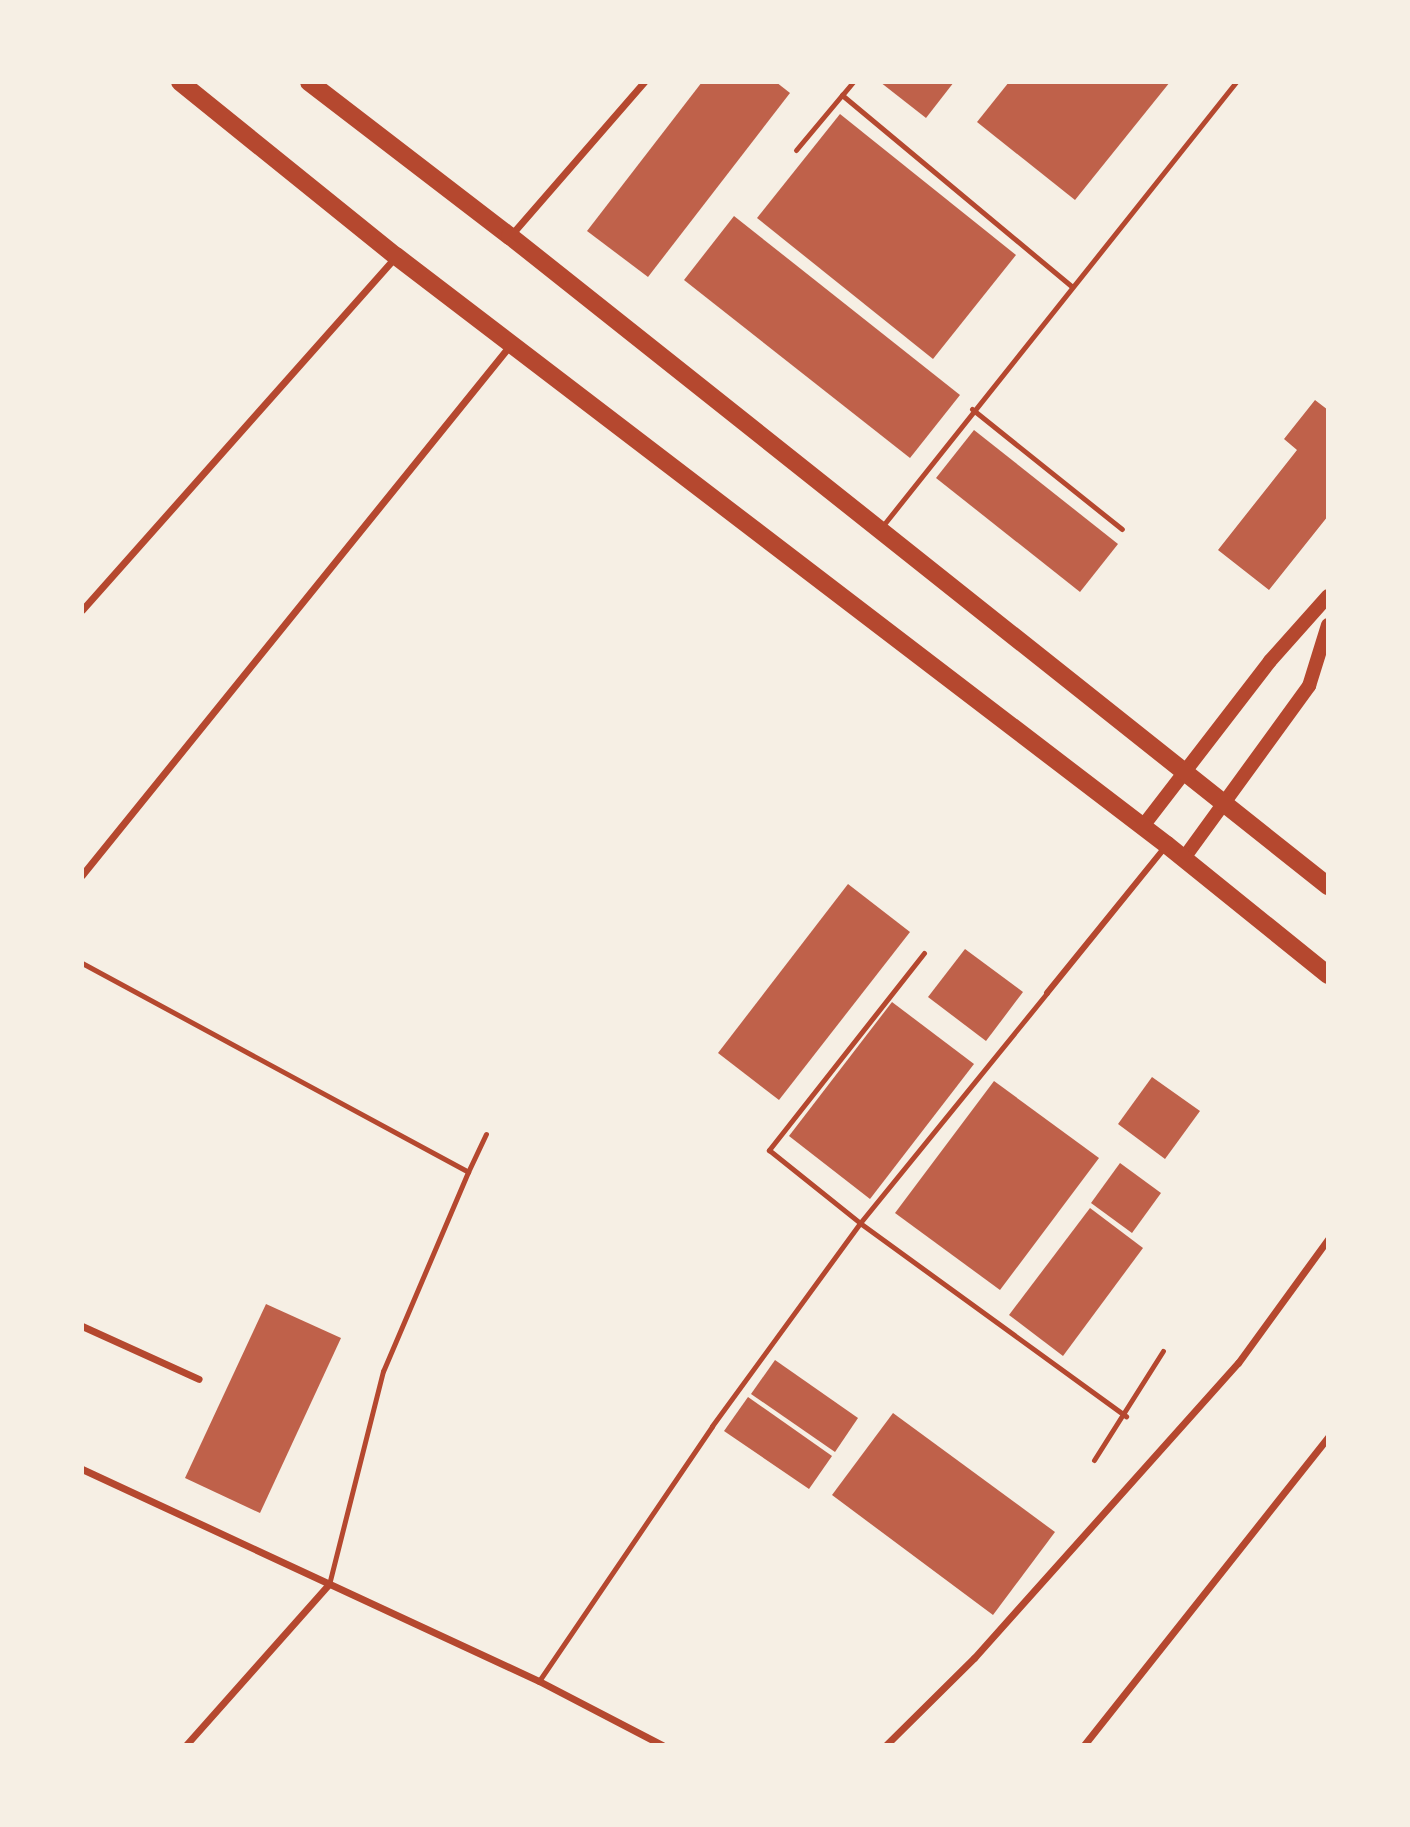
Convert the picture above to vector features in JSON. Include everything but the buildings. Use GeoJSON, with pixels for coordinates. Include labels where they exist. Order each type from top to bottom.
{"type":"FeatureCollection","features":[{"type":"Feature","properties":{"kind":"main road"},"geometry":{"type":"LineString","coordinates":[[180,82],[396,256],[1143,826],[1328,975]]}},
{"type":"Feature","properties":{"kind":"main road"},"geometry":{"type":"LineString","coordinates":[[309,82],[510,236],[1328,886]]}},
{"type":"Feature","properties":{"kind":"main road"},"geometry":{"type":"LineString","coordinates":[[1143,826],[1183,771],[1328,596]]}},
{"type":"Feature","properties":{"kind":"main road"},"geometry":{"type":"LineString","coordinates":[[1184,858],[1309,686],[1328,625]]}},
{"type":"Feature","properties":{"kind":"street"},"geometry":{"type":"LineString","coordinates":[[510,236],[644,82]]}},
{"type":"Feature","properties":{"kind":"street"},"geometry":{"type":"LineString","coordinates":[[82,610],[396,256]]}},
{"type":"Feature","properties":{"kind":"street"},"geometry":{"type":"LineString","coordinates":[[82,875],[511,344]]}},
{"type":"Feature","properties":{"kind":"street"},"geometry":{"type":"LineString","coordinates":[[1047,993],[1167,845]]}},
{"type":"Feature","properties":{"kind":"street"},"geometry":{"type":"LineString","coordinates":[[886,1745],[974,1658],[1238,1363],[1328,1239]]}},
{"type":"Feature","properties":{"kind":"street"},"geometry":{"type":"LineString","coordinates":[[82,1326],[199,1379]]}},
{"type":"Feature","properties":{"kind":"street"},"geometry":{"type":"LineString","coordinates":[[1084,1745],[1328,1437]]}},
{"type":"Feature","properties":{"kind":"street"},"geometry":{"type":"LineString","coordinates":[[82,1469],[539,1681],[662,1745]]}},
{"type":"Feature","properties":{"kind":"street"},"geometry":{"type":"LineString","coordinates":[[186,1745],[329,1584]]}},
{"type":"Feature","properties":{"kind":"lane"},"geometry":{"type":"LineString","coordinates":[[796,150],[853,82]]}},
{"type":"Feature","properties":{"kind":"lane"},"geometry":{"type":"LineString","coordinates":[[879,530],[972,409],[1236,82]]}},
{"type":"Feature","properties":{"kind":"lane"},"geometry":{"type":"LineString","coordinates":[[842,95],[1071,286]]}},
{"type":"Feature","properties":{"kind":"lane"},"geometry":{"type":"LineString","coordinates":[[972,409],[1122,529]]}},
{"type":"Feature","properties":{"kind":"lane"},"geometry":{"type":"LineString","coordinates":[[924,953],[769,1150],[860,1223],[1126,1416]]}},
{"type":"Feature","properties":{"kind":"lane"},"geometry":{"type":"LineString","coordinates":[[82,963],[468,1172]]}},
{"type":"Feature","properties":{"kind":"lane"},"geometry":{"type":"LineString","coordinates":[[539,1681],[712,1426],[860,1223],[1047,993]]}},
{"type":"Feature","properties":{"kind":"lane"},"geometry":{"type":"LineString","coordinates":[[329,1584],[383,1371],[486,1135]]}},
{"type":"Feature","properties":{"kind":"lane"},"geometry":{"type":"LineString","coordinates":[[1094,1460],[1126,1416],[1163,1351]]}}]}
